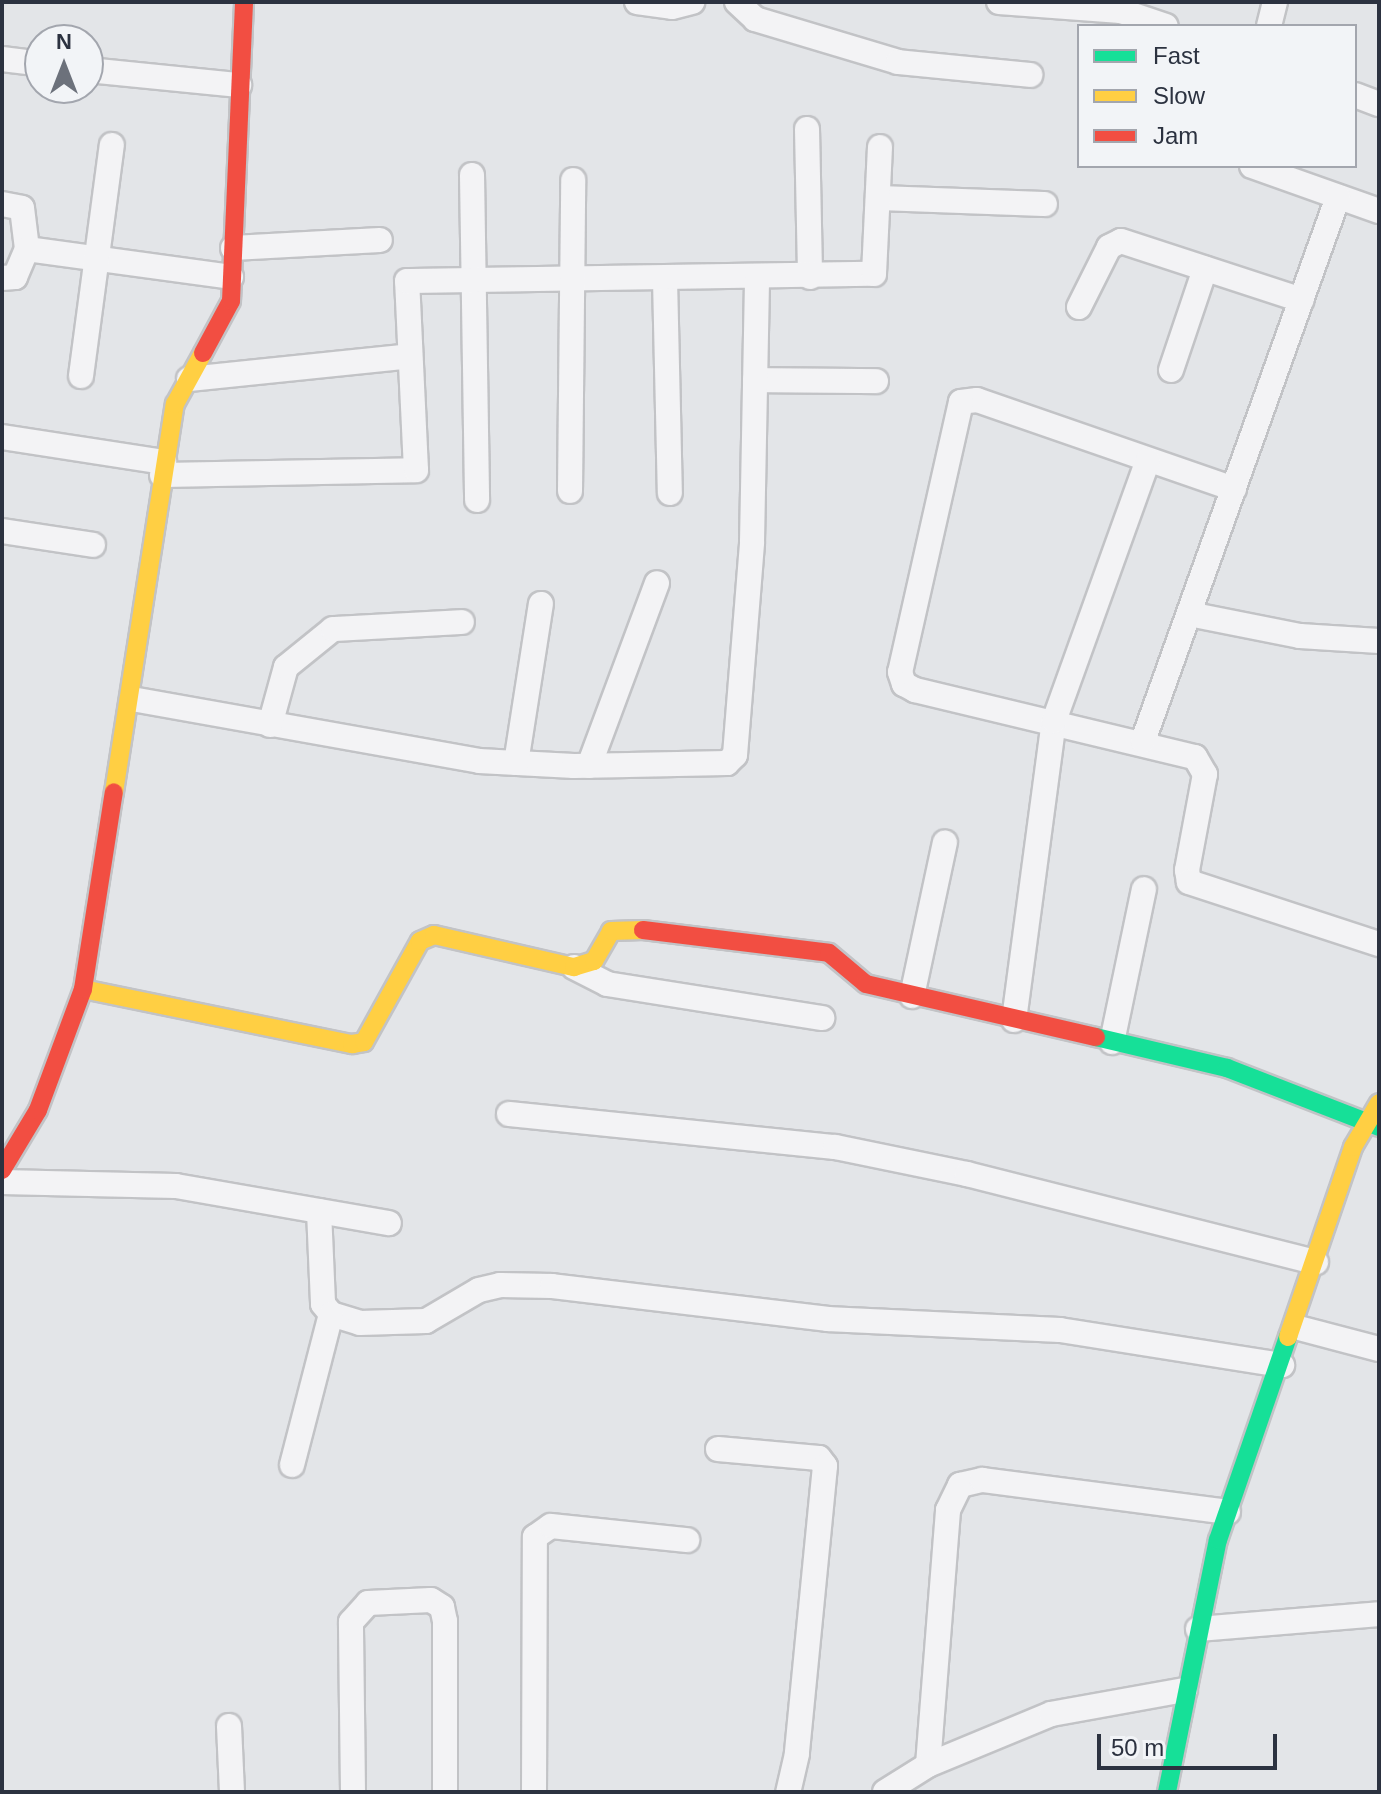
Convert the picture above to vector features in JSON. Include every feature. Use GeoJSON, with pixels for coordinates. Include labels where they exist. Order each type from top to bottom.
{"type":"FeatureCollection","features":[{"type":"Feature","properties":{"kind":"street"},"geometry":{"type":"LineString","coordinates":[[2,1170],[38,1110],[83,989],[132,699],[163,469],[175,404],[231,301],[244,2]]}},
{"type":"Feature","properties":{"kind":"street"},"geometry":{"type":"LineString","coordinates":[[637,2],[672,7],[692,2]]}},
{"type":"Feature","properties":{"kind":"street"},"geometry":{"type":"LineString","coordinates":[[737,2],[755,19],[898,62],[1030,75]]}},
{"type":"Feature","properties":{"kind":"street"},"geometry":{"type":"LineString","coordinates":[[999,2],[1121,11],[1160,24]]}},
{"type":"Feature","properties":{"kind":"street"},"geometry":{"type":"LineString","coordinates":[[1270,24],[1275,2]]}},
{"type":"Feature","properties":{"kind":"street"},"geometry":{"type":"LineString","coordinates":[[2,59],[24,62]]}},
{"type":"Feature","properties":{"kind":"street"},"geometry":{"type":"LineString","coordinates":[[104,72],[239,85]]}},
{"type":"Feature","properties":{"kind":"street"},"geometry":{"type":"LineString","coordinates":[[1357,96],[1379,104]]}},
{"type":"Feature","properties":{"kind":"street"},"geometry":{"type":"LineString","coordinates":[[807,129],[810,277]]}},
{"type":"Feature","properties":{"kind":"street"},"geometry":{"type":"LineString","coordinates":[[81,376],[112,145]]}},
{"type":"Feature","properties":{"kind":"street"},"geometry":{"type":"LineString","coordinates":[[2,437],[163,469],[416,470],[407,281],[874,274],[880,147]]}},
{"type":"Feature","properties":{"kind":"street"},"geometry":{"type":"LineString","coordinates":[[1258,168],[1379,211]]}},
{"type":"Feature","properties":{"kind":"street"},"geometry":{"type":"LineString","coordinates":[[472,175],[477,500]]}},
{"type":"Feature","properties":{"kind":"street"},"geometry":{"type":"LineString","coordinates":[[570,491],[573,180]]}},
{"type":"Feature","properties":{"kind":"street"},"geometry":{"type":"LineString","coordinates":[[1143,741],[1338,197]]}},
{"type":"Feature","properties":{"kind":"street"},"geometry":{"type":"LineString","coordinates":[[878,198],[1045,204]]}},
{"type":"Feature","properties":{"kind":"street"},"geometry":{"type":"LineString","coordinates":[[2,204],[22,208],[27,249],[15,277],[2,278]]}},
{"type":"Feature","properties":{"kind":"street"},"geometry":{"type":"LineString","coordinates":[[233,248],[380,240]]}},
{"type":"Feature","properties":{"kind":"street"},"geometry":{"type":"LineString","coordinates":[[1079,307],[1112,242],[1302,300]]}},
{"type":"Feature","properties":{"kind":"street"},"geometry":{"type":"LineString","coordinates":[[27,249],[231,277]]}},
{"type":"Feature","properties":{"kind":"street"},"geometry":{"type":"LineString","coordinates":[[1171,370],[1205,269]]}},
{"type":"Feature","properties":{"kind":"street"},"geometry":{"type":"LineString","coordinates":[[132,699],[270,725],[516,763],[711,766],[735,755],[752,542],[757,277]]}},
{"type":"Feature","properties":{"kind":"street"},"geometry":{"type":"LineString","coordinates":[[665,279],[670,493]]}},
{"type":"Feature","properties":{"kind":"street"},"geometry":{"type":"LineString","coordinates":[[189,379],[410,356]]}},
{"type":"Feature","properties":{"kind":"street"},"geometry":{"type":"LineString","coordinates":[[755,380],[876,381]]}},
{"type":"Feature","properties":{"kind":"street"},"geometry":{"type":"LineString","coordinates":[[1234,489],[977,400],[961,402],[955,413],[900,672],[904,684],[915,690],[1143,741],[1202,762],[1205,774],[1187,870],[1189,882],[1379,944]]}},
{"type":"Feature","properties":{"kind":"street"},"geometry":{"type":"LineString","coordinates":[[1014,1020],[1054,721],[1148,460]]}},
{"type":"Feature","properties":{"kind":"street"},"geometry":{"type":"LineString","coordinates":[[2,531],[93,545]]}},
{"type":"Feature","properties":{"kind":"street"},"geometry":{"type":"LineString","coordinates":[[589,766],[657,583]]}},
{"type":"Feature","properties":{"kind":"street"},"geometry":{"type":"LineString","coordinates":[[516,763],[541,604]]}},
{"type":"Feature","properties":{"kind":"street"},"geometry":{"type":"LineString","coordinates":[[1189,614],[1300,636],[1379,641]]}},
{"type":"Feature","properties":{"kind":"street"},"geometry":{"type":"LineString","coordinates":[[270,725],[286,667],[333,629],[462,622]]}},
{"type":"Feature","properties":{"kind":"street"},"geometry":{"type":"LineString","coordinates":[[912,996],[945,842]]}},
{"type":"Feature","properties":{"kind":"street"},"geometry":{"type":"LineString","coordinates":[[1112,1042],[1144,889]]}},
{"type":"Feature","properties":{"kind":"street"},"geometry":{"type":"LineString","coordinates":[[574,967],[594,961],[611,931],[624,928],[829,953],[866,984],[1227,1068],[1373,1124]]}},
{"type":"Feature","properties":{"kind":"street"},"geometry":{"type":"LineString","coordinates":[[83,989],[352,1044],[364,1042],[420,941],[434,935],[574,967],[607,984],[822,1018]]}},
{"type":"Feature","properties":{"kind":"street"},"geometry":{"type":"LineString","coordinates":[[1167,1792],[1198,1629],[1228,1512],[1282,1365],[1353,1147],[1373,1124],[1379,1102]]}},
{"type":"Feature","properties":{"kind":"street"},"geometry":{"type":"LineString","coordinates":[[509,1114],[835,1147],[967,1174],[1316,1262]]}},
{"type":"Feature","properties":{"kind":"street"},"geometry":{"type":"LineString","coordinates":[[2,1182],[160,1184],[389,1223]]}},
{"type":"Feature","properties":{"kind":"street"},"geometry":{"type":"LineString","coordinates":[[319,1211],[323,1304],[331,1314],[360,1323],[402,1325],[426,1321],[479,1290],[500,1285],[552,1286],[827,1319],[1060,1330],[1282,1365]]}},
{"type":"Feature","properties":{"kind":"street"},"geometry":{"type":"LineString","coordinates":[[292,1465],[331,1314]]}},
{"type":"Feature","properties":{"kind":"street"},"geometry":{"type":"LineString","coordinates":[[1295,1327],[1379,1349]]}},
{"type":"Feature","properties":{"kind":"street"},"geometry":{"type":"LineString","coordinates":[[718,1449],[819,1458],[825,1466],[797,1754],[788,1792]]}},
{"type":"Feature","properties":{"kind":"street"},"geometry":{"type":"LineString","coordinates":[[928,1765],[948,1510],[960,1485],[982,1480],[1228,1512]]}},
{"type":"Feature","properties":{"kind":"street"},"geometry":{"type":"LineString","coordinates":[[534,1792],[535,1537],[551,1526],[687,1540]]}},
{"type":"Feature","properties":{"kind":"street"},"geometry":{"type":"LineString","coordinates":[[353,1792],[351,1622],[368,1603],[431,1600],[442,1607],[445,1621],[445,1792]]}},
{"type":"Feature","properties":{"kind":"street"},"geometry":{"type":"LineString","coordinates":[[1198,1629],[1379,1614]]}},
{"type":"Feature","properties":{"kind":"street"},"geometry":{"type":"LineString","coordinates":[[885,1792],[928,1765],[1051,1714],[1185,1690]]}},
{"type":"Feature","properties":{"kind":"street"},"geometry":{"type":"LineString","coordinates":[[229,1726],[232,1792]]}},
{"type":"Feature","properties":{"kind":"traffic: fast"},"geometry":{"type":"LineString","coordinates":[[1096,1037],[1227,1068],[1379,1127]]}},
{"type":"Feature","properties":{"kind":"traffic: fast"},"geometry":{"type":"LineString","coordinates":[[1167,1792],[1218,1540],[1288,1337]]}},
{"type":"Feature","properties":{"kind":"traffic: slow"},"geometry":{"type":"LineString","coordinates":[[114,792],[175,404],[203,353]]}},
{"type":"Feature","properties":{"kind":"traffic: slow"},"geometry":{"type":"LineString","coordinates":[[83,989],[352,1044],[364,1042],[420,941],[434,935],[574,967],[594,961],[611,931],[643,930]]}},
{"type":"Feature","properties":{"kind":"traffic: slow"},"geometry":{"type":"LineString","coordinates":[[1288,1337],[1353,1147],[1379,1103]]}},
{"type":"Feature","properties":{"kind":"traffic: jam"},"geometry":{"type":"LineString","coordinates":[[203,353],[231,301],[244,2]]}},
{"type":"Feature","properties":{"kind":"traffic: jam"},"geometry":{"type":"LineString","coordinates":[[2,1170],[38,1110],[83,989],[114,792]]}},
{"type":"Feature","properties":{"kind":"traffic: jam"},"geometry":{"type":"LineString","coordinates":[[643,930],[829,953],[866,984],[1096,1037]]}}]}
